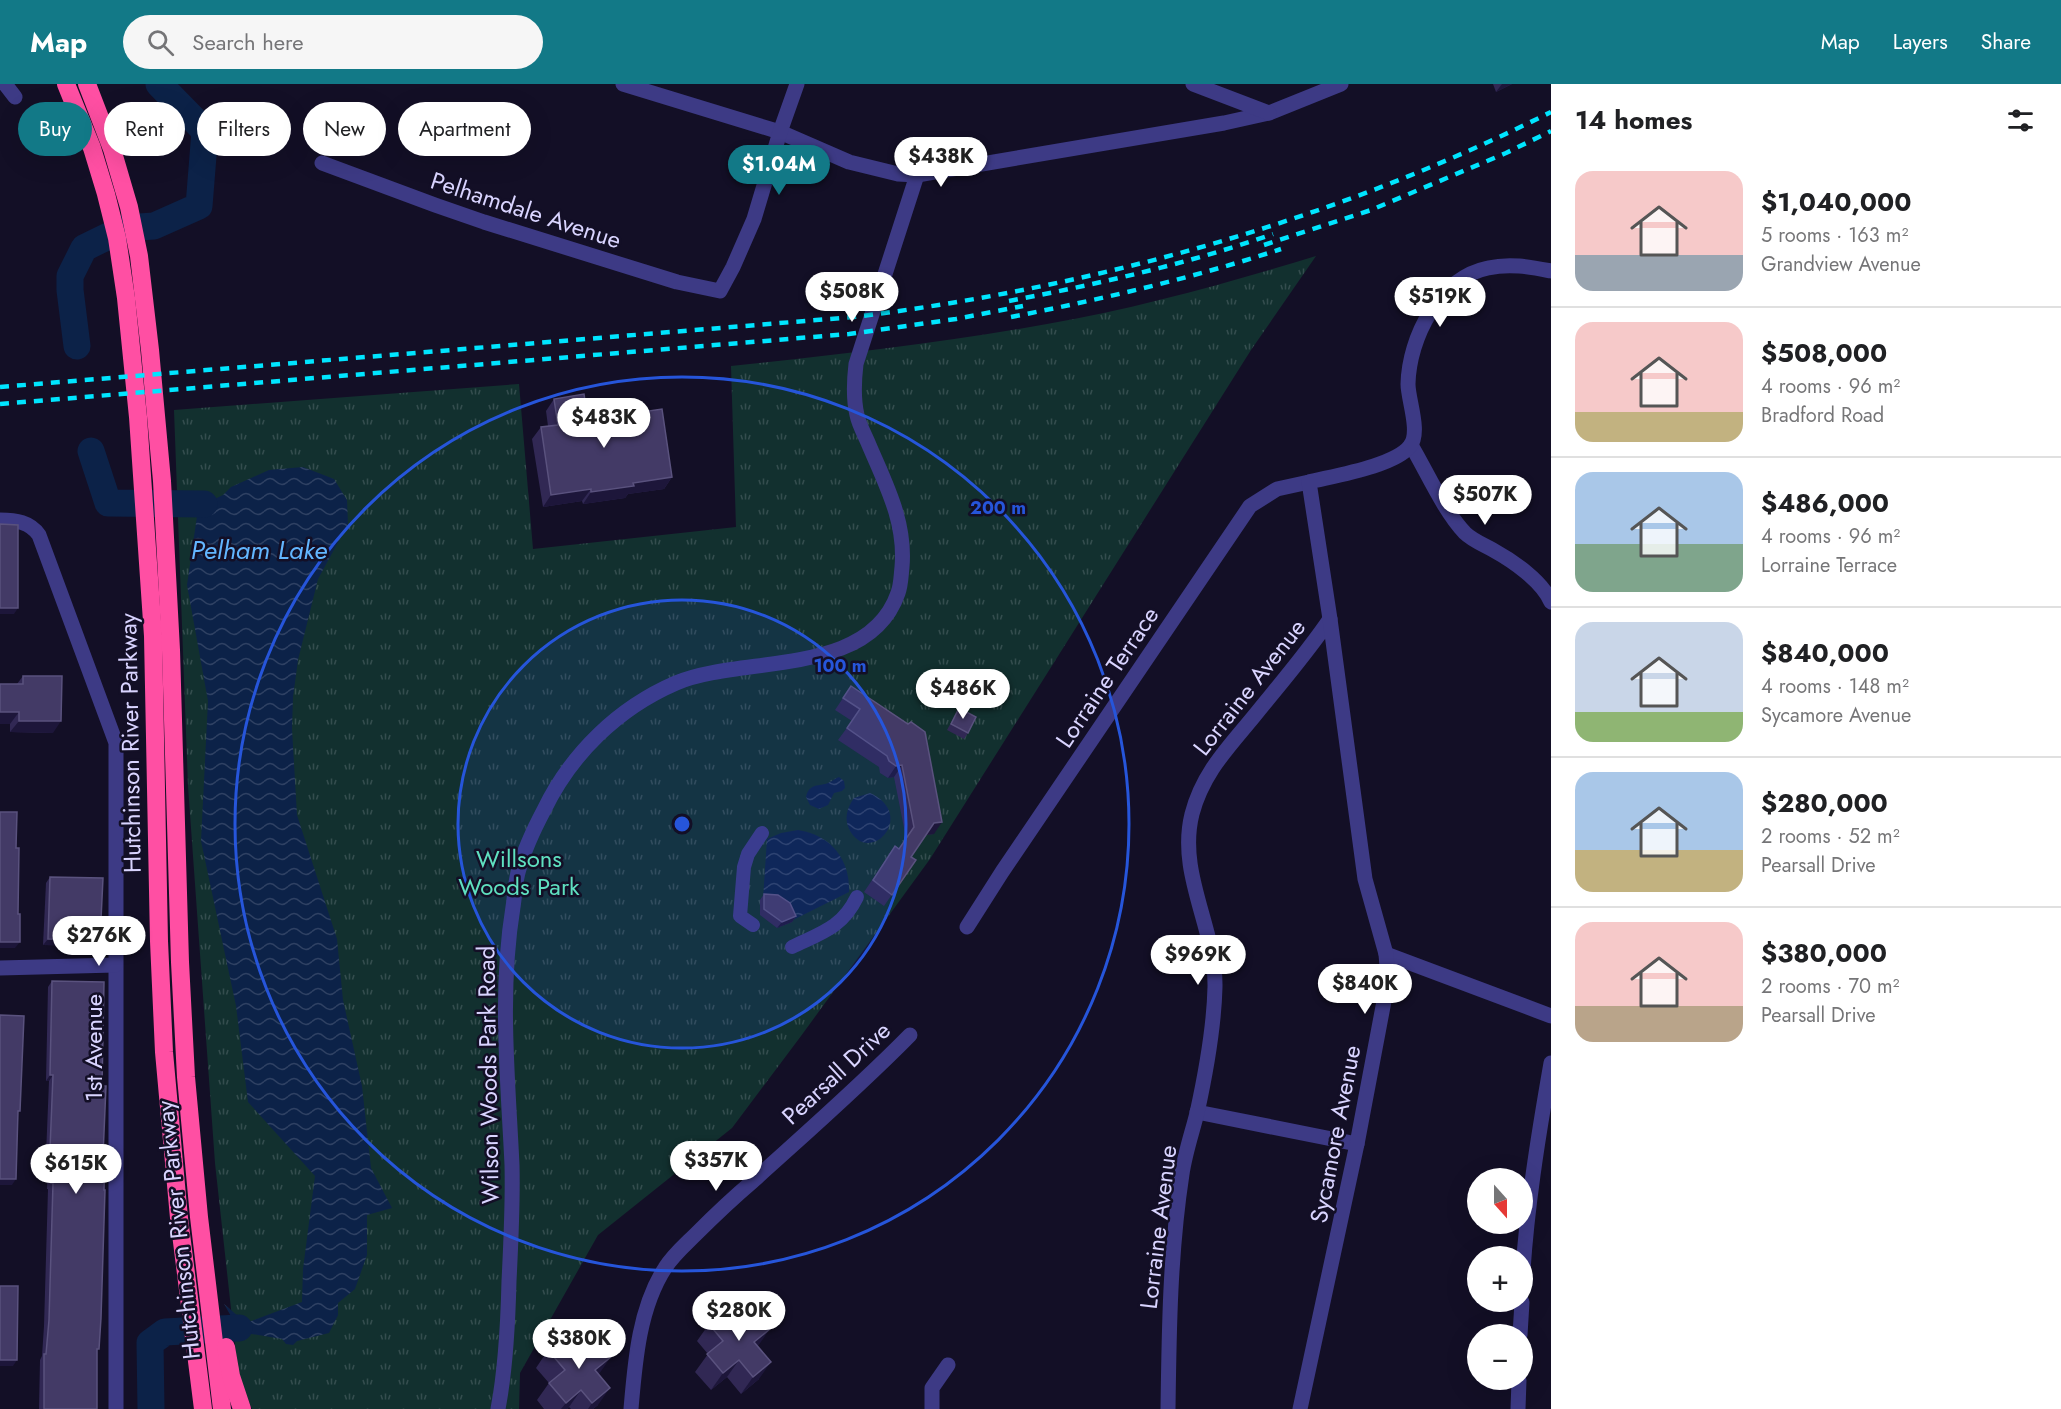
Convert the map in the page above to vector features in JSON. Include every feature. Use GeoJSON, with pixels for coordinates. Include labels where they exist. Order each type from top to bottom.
{"type":"FeatureCollection","features":[{"type":"Feature","properties":{"kind":"highway","name":"Hutchinson River Parkway"},"geometry":{"type":"LineString","coordinates":[[66,84],[92,148],[106,194],[120,258],[130,338],[143,480],[153,651],[164,1052],[174,1173],[203,1409]]}},
{"type":"Feature","properties":{"kind":"highway","name":"Hutchinson River Parkway"},"geometry":{"type":"LineString","coordinates":[[87,84],[104,126],[125,192],[139,256],[150,350],[162,481],[171,650],[183,1035],[204,1259],[216,1313],[222,1362],[222,1409]]}},
{"type":"Feature","properties":{"kind":"highway"},"geometry":{"type":"LineString","coordinates":[[222,1362],[242,1409]]}},
{"type":"Feature","properties":{"kind":"highway"},"geometry":{"type":"LineString","coordinates":[[192,1409],[196,1364]]}},
{"type":"Feature","properties":{"kind":"street"},"geometry":{"type":"LineString","coordinates":[[5,84],[15,97]]}},
{"type":"Feature","properties":{"kind":"street"},"geometry":{"type":"LineString","coordinates":[[623,84],[780,132],[849,162],[898,174],[917,175],[1224,123],[1269,113],[1341,84]]}},
{"type":"Feature","properties":{"kind":"street"},"geometry":{"type":"LineString","coordinates":[[780,132],[797,84]]}},
{"type":"Feature","properties":{"kind":"street"},"geometry":{"type":"LineString","coordinates":[[1193,84],[1269,113]]}},
{"type":"Feature","properties":{"kind":"street","name":"Pelhamdale Avenue"},"geometry":{"type":"LineString","coordinates":[[322,163],[484,222],[676,282],[720,291],[754,219],[780,132]]}},
{"type":"Feature","properties":{"kind":"street","name":"Wilson Woods Park Road"},"geometry":{"type":"LineString","coordinates":[[498,1409],[508,1318],[511,1240],[512,1169],[505,1010],[507,959],[518,870],[544,810],[572,764],[606,727],[645,698],[690,678],[807,657],[838,650],[855,643],[885,615],[898,593],[903,556],[902,533],[893,501],[857,416],[853,386],[856,364],[917,175]]}},
{"type":"Feature","properties":{"kind":"street"},"geometry":{"type":"LineString","coordinates":[[1309,482],[1356,471],[1397,457],[1411,446],[1415,435],[1408,386],[1410,361],[1419,333],[1436,303],[1463,278],[1486,268],[1506,265],[1525,266],[1551,272]]}},
{"type":"Feature","properties":{"kind":"street"},"geometry":{"type":"LineString","coordinates":[[1411,446],[1455,521],[1467,535],[1497,552],[1537,581],[1548,594],[1551,602]]}},
{"type":"Feature","properties":{"kind":"street","name":"Lorraine Avenue"},"geometry":{"type":"LineString","coordinates":[[1168,1409],[1169,1309],[1173,1251],[1182,1173],[1209,1049],[1215,985],[1212,958],[1189,864],[1192,814],[1210,769],[1312,645],[1330,619],[1309,482]]}},
{"type":"Feature","properties":{"kind":"street","name":"Lorraine Terrace"},"geometry":{"type":"LineString","coordinates":[[967,927],[1250,506],[1277,489],[1309,482]]}},
{"type":"Feature","properties":{"kind":"street","name":"1st Avenue"},"geometry":{"type":"LineString","coordinates":[[0,520],[14,520],[30,525],[39,535],[116,743],[116,1409]]}},
{"type":"Feature","properties":{"kind":"street","name":"Sycamore Avenue"},"geometry":{"type":"LineString","coordinates":[[1300,1409],[1357,1144],[1388,980],[1386,954],[1365,879],[1330,619]]}},
{"type":"Feature","properties":{"kind":"street"},"geometry":{"type":"LineString","coordinates":[[753,925],[740,916],[744,867],[748,854],[762,833]]}},
{"type":"Feature","properties":{"kind":"street"},"geometry":{"type":"LineString","coordinates":[[792,947],[834,926],[850,910],[857,897]]}},
{"type":"Feature","properties":{"kind":"street"},"geometry":{"type":"LineString","coordinates":[[1386,954],[1551,1016]]}},
{"type":"Feature","properties":{"kind":"street"},"geometry":{"type":"LineString","coordinates":[[0,968],[115,965]]}},
{"type":"Feature","properties":{"kind":"street","name":"Pearsall Drive"},"geometry":{"type":"LineString","coordinates":[[631,1409],[633,1379],[642,1329],[651,1296],[664,1268],[734,1197],[862,1082],[910,1035]]}},
{"type":"Feature","properties":{"kind":"street"},"geometry":{"type":"LineString","coordinates":[[1524,1246],[1532,1173],[1551,1063]]}},
{"type":"Feature","properties":{"kind":"street"},"geometry":{"type":"LineString","coordinates":[[1197,1112],[1357,1144]]}},
{"type":"Feature","properties":{"kind":"street"},"geometry":{"type":"LineString","coordinates":[[932,1409],[932,1388],[948,1365]]}},
{"type":"Feature","properties":{"kind":"street"},"geometry":{"type":"LineString","coordinates":[[1518,1409],[1519,1390]]}},
{"type":"Feature","properties":{"kind":"green space","name":"Willsons Woods Park"},"geometry":{"type":"Polygon","coordinates":[[[1316,256],[1251,350],[930,859],[801,1036],[732,1128],[598,1235],[520,1373],[519,1409],[252,1409],[241,1383],[237,1363],[215,1163],[188,786],[174,410],[519,384],[533,549],[736,527],[731,366],[889,348],[1047,324],[1182,294],[1316,256]]]}},
{"type":"Feature","properties":{"kind":"water","name":"Pelham Lake"},"geometry":{"type":"Polygon","coordinates":[[[303,467],[334,479],[347,500],[348,524],[318,579],[298,660],[292,729],[297,815],[337,939],[343,1000],[362,1086],[371,1168],[392,1208],[367,1215],[367,1255],[355,1289],[338,1303],[338,1315],[329,1333],[297,1341],[293,1345],[286,1344],[282,1339],[240,1332],[224,1304],[246,1323],[302,1302],[303,1269],[315,1176],[248,1102],[236,1006],[201,841],[208,701],[187,585],[197,516],[204,504],[223,495],[231,487],[269,470],[303,467]]]}},
{"type":"Feature","properties":{"kind":"water"},"geometry":{"type":"Polygon","coordinates":[[[839,777],[844,781],[845,788],[834,793],[828,805],[819,809],[810,805],[806,797],[811,788],[839,777]]]}},
{"type":"Feature","properties":{"kind":"water"},"geometry":{"type":"Polygon","coordinates":[[[870,793],[884,802],[890,813],[890,824],[885,834],[877,841],[867,843],[858,840],[849,829],[847,817],[848,809],[854,798],[870,793]]]}},
{"type":"Feature","properties":{"kind":"water"},"geometry":{"type":"Polygon","coordinates":[[[798,830],[820,837],[836,850],[846,869],[849,892],[793,920],[763,899],[767,839],[781,833],[798,830]]]}},
{"type":"Feature","properties":{"kind":"building"},"geometry":{"type":"Polygon","coordinates":[[[584,394],[588,420],[662,409],[672,477],[633,483],[634,486],[551,495],[541,427],[558,425],[554,399],[584,394]]]}},
{"type":"Feature","properties":{"kind":"building"},"geometry":{"type":"Polygon","coordinates":[[[0,524],[18,525],[18,608],[0,608],[0,524]]]}},
{"type":"Feature","properties":{"kind":"building"},"geometry":{"type":"Polygon","coordinates":[[[23,676],[62,676],[61,721],[19,721],[19,712],[0,712],[0,684],[23,684],[23,676]]]}},
{"type":"Feature","properties":{"kind":"building"},"geometry":{"type":"Polygon","coordinates":[[[851,686],[908,724],[911,722],[925,732],[942,822],[934,823],[911,857],[916,860],[892,895],[873,880],[895,846],[899,849],[914,827],[902,765],[896,766],[889,761],[887,756],[847,728],[860,709],[843,698],[851,686]]]}},
{"type":"Feature","properties":{"kind":"building"},"geometry":{"type":"Polygon","coordinates":[[[959,708],[976,717],[968,733],[951,724],[959,708]]]}},
{"type":"Feature","properties":{"kind":"building"},"geometry":{"type":"Polygon","coordinates":[[[0,812],[17,812],[16,848],[19,848],[20,942],[0,942],[0,812]]]}},
{"type":"Feature","properties":{"kind":"building"},"geometry":{"type":"Polygon","coordinates":[[[50,877],[103,878],[100,940],[48,939],[50,877]]]}},
{"type":"Feature","properties":{"kind":"building"},"geometry":{"type":"Polygon","coordinates":[[[764,894],[778,895],[790,903],[796,916],[782,922],[764,909],[764,894]]]}},
{"type":"Feature","properties":{"kind":"building"},"geometry":{"type":"Polygon","coordinates":[[[52,981],[104,982],[102,1086],[106,1086],[103,1156],[105,1156],[105,1190],[101,1318],[99,1349],[97,1349],[97,1409],[44,1409],[44,1354],[46,1354],[49,1320],[53,1183],[51,1183],[52,1149],[50,1149],[53,1075],[50,1075],[52,981]]]}},
{"type":"Feature","properties":{"kind":"building"},"geometry":{"type":"Polygon","coordinates":[[[0,1015],[24,1016],[16,1179],[0,1179],[0,1015]]]}},
{"type":"Feature","properties":{"kind":"building"},"geometry":{"type":"Polygon","coordinates":[[[0,1286],[18,1286],[17,1360],[0,1360],[0,1286]]]}},
{"type":"Feature","properties":{"kind":"building"},"geometry":{"type":"Polygon","coordinates":[[[727,1309],[738,1322],[754,1309],[770,1329],[754,1342],[771,1362],[753,1377],[739,1360],[723,1373],[707,1354],[723,1341],[709,1324],[727,1309]]]}},
{"type":"Feature","properties":{"kind":"building"},"geometry":{"type":"Polygon","coordinates":[[[566,1335],[580,1352],[596,1338],[611,1357],[595,1370],[610,1388],[592,1403],[581,1390],[566,1403],[549,1383],[565,1370],[548,1350],[566,1335]]]}},
{"type":"Feature","properties":{"kind":"waterway"},"geometry":{"type":"LineString","coordinates":[[77,346],[70,276],[84,248],[125,228],[154,226],[199,206],[205,131],[159,84]]}},
{"type":"Feature","properties":{"kind":"waterway"},"geometry":{"type":"LineString","coordinates":[[91,451],[108,503],[204,504]]}},
{"type":"Feature","properties":{"kind":"waterway"},"geometry":{"type":"LineString","coordinates":[[151,1409],[150,1343],[165,1332],[239,1328]]}},
{"type":"Feature","properties":{"kind":"railway"},"geometry":{"type":"LineString","coordinates":[[0,387],[854,317],[944,304],[1034,288],[1123,268],[1212,244],[1298,217],[1384,186],[1468,151],[1551,112]]}},
{"type":"Feature","properties":{"kind":"railway"},"geometry":{"type":"LineString","coordinates":[[1264,245],[1371,210],[1506,153],[1551,131]]}},
{"type":"Feature","properties":{"kind":"railway"},"geometry":{"type":"LineString","coordinates":[[1009,301],[1142,272],[1208,255],[1273,234]]}},
{"type":"Feature","properties":{"kind":"railway"},"geometry":{"type":"LineString","coordinates":[[1011,317],[1148,287],[1281,249]]}},
{"type":"Feature","properties":{"kind":"railway"},"geometry":{"type":"LineString","coordinates":[[0,404],[849,334],[956,319],[1023,306]]}}]}
